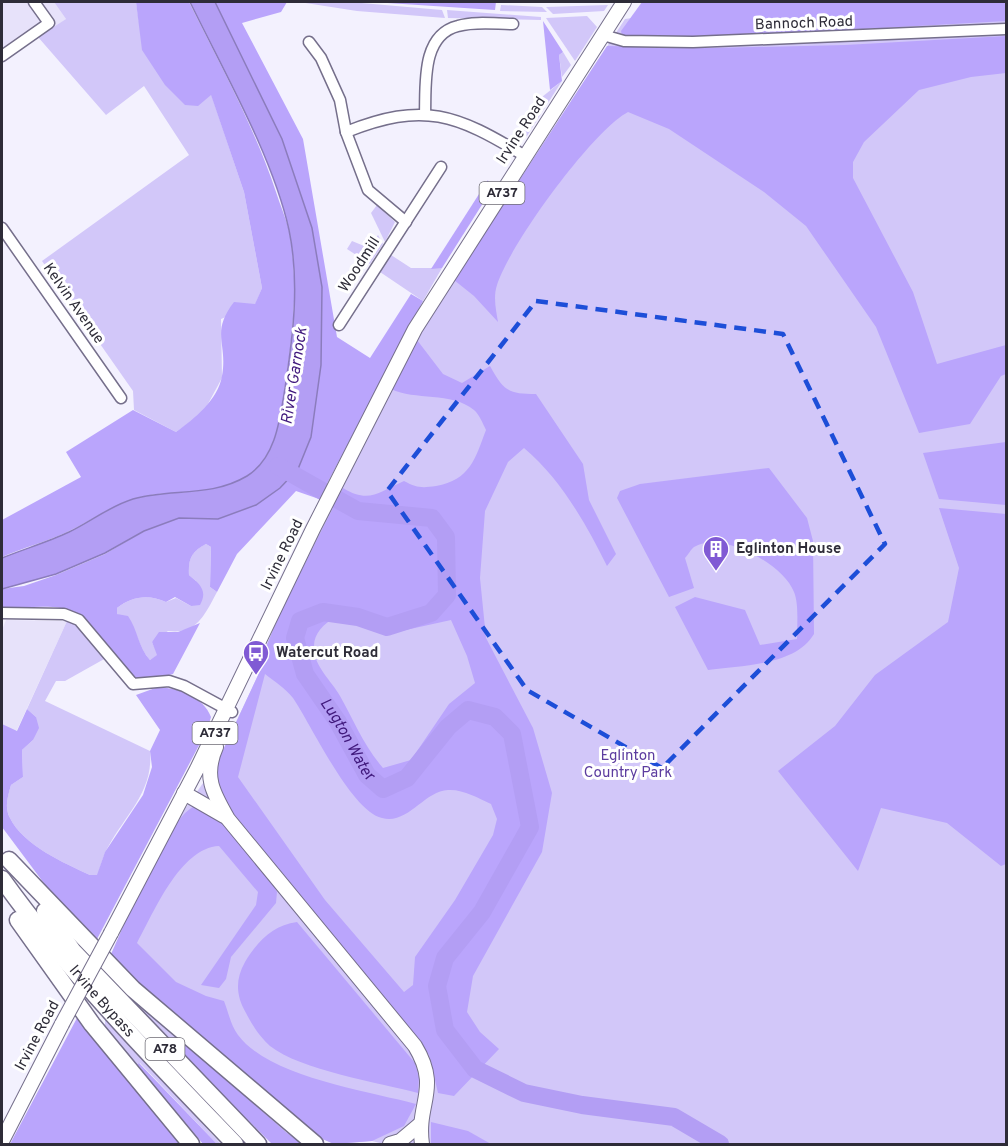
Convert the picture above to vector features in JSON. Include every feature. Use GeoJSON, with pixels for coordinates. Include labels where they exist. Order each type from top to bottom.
{"type":"FeatureCollection","features":[{"type":"Feature","properties":{"kind":"highway","name":"A78"},"geometry":{"type":"LineString","coordinates":[[5,855],[69,957]]}},
{"type":"Feature","properties":{"kind":"highway"},"geometry":{"type":"LineString","coordinates":[[5,855],[133,988],[315,1144]]}},
{"type":"Feature","properties":{"kind":"highway","name":"A78"},"geometry":{"type":"LineString","coordinates":[[2,879],[69,957]]}},
{"type":"Feature","properties":{"kind":"highway"},"geometry":{"type":"LineString","coordinates":[[2,897],[92,1024],[191,1144]]}},
{"type":"Feature","properties":{"kind":"highway","name":"Irvine Bypass"},"geometry":{"type":"LineString","coordinates":[[69,957],[116,1021],[235,1144]]}},
{"type":"Feature","properties":{"kind":"highway","name":"Irvine Bypass"},"geometry":{"type":"LineString","coordinates":[[69,957],[258,1144]]}},
{"type":"Feature","properties":{"kind":"main road","name":"Irvine Road"},"geometry":{"type":"LineString","coordinates":[[2,1141],[192,777],[229,711],[242,678],[313,529],[415,328],[624,2]]}},
{"type":"Feature","properties":{"kind":"main road"},"geometry":{"type":"LineString","coordinates":[[229,711],[210,761],[209,778],[213,794],[228,819],[415,1046],[427,1070],[428,1096],[421,1120],[422,1144]]}},
{"type":"Feature","properties":{"kind":"main road"},"geometry":{"type":"LineString","coordinates":[[192,777],[213,794]]}},
{"type":"Feature","properties":{"kind":"main road"},"geometry":{"type":"LineString","coordinates":[[184,793],[228,819]]}},
{"type":"Feature","properties":{"kind":"main road"},"geometry":{"type":"LineString","coordinates":[[390,1144],[400,1141],[421,1120]]}},
{"type":"Feature","properties":{"kind":"street"},"geometry":{"type":"LineString","coordinates":[[2,56],[49,23],[34,2]]}},
{"type":"Feature","properties":{"kind":"street"},"geometry":{"type":"LineString","coordinates":[[425,114],[426,68],[433,48],[442,34],[448,29],[464,24],[513,24]]}},
{"type":"Feature","properties":{"kind":"street","name":"Bannoch Road"},"geometry":{"type":"LineString","coordinates":[[603,35],[624,41],[704,42],[1006,29]]}},
{"type":"Feature","properties":{"kind":"street"},"geometry":{"type":"LineString","coordinates":[[309,42],[321,58],[333,83],[346,132],[368,190],[406,222]]}},
{"type":"Feature","properties":{"kind":"street"},"geometry":{"type":"LineString","coordinates":[[346,132],[394,115],[425,114],[462,122],[497,138],[525,156]]}},
{"type":"Feature","properties":{"kind":"street","name":"Woodmill"},"geometry":{"type":"LineString","coordinates":[[339,325],[441,167]]}},
{"type":"Feature","properties":{"kind":"street","name":"Kelvin Avenue"},"geometry":{"type":"LineString","coordinates":[[2,228],[121,398]]}},
{"type":"Feature","properties":{"kind":"street"},"geometry":{"type":"LineString","coordinates":[[2,613],[72,616],[88,628],[133,684],[169,681],[229,711]]}},
{"type":"Feature","properties":{"kind":"highlighted area"},"geometry":{"type":"Polygon","coordinates":[[[536,301],[783,334],[885,544],[662,768],[527,690],[387,491],[536,301]]]}},
{"type":"Feature","properties":{"kind":"shaded area"},"geometry":{"type":"Polygon","coordinates":[[[2,2],[54,2],[66,19],[2,62],[2,2]]]}},
{"type":"Feature","properties":{"kind":"shaded area"},"geometry":{"type":"Polygon","coordinates":[[[136,2],[189,2],[247,119],[285,216],[294,269],[294,308],[279,422],[266,456],[249,475],[235,483],[206,491],[160,494],[130,500],[65,533],[2,557],[2,520],[81,477],[66,452],[133,410],[176,432],[204,408],[220,385],[223,365],[221,330],[227,313],[234,302],[255,304],[262,288],[244,192],[211,95],[198,106],[185,105],[165,85],[142,50],[136,2]]]}},
{"type":"Feature","properties":{"kind":"shaded area"},"geometry":{"type":"Polygon","coordinates":[[[215,2],[287,2],[281,12],[242,23],[303,139],[337,337],[370,358],[411,294],[423,301],[319,499],[296,491],[237,554],[217,592],[210,587],[211,547],[206,544],[197,550],[190,560],[189,575],[202,588],[203,596],[200,605],[191,606],[175,597],[166,602],[147,597],[129,601],[117,608],[117,614],[128,616],[150,660],[157,655],[152,642],[159,632],[178,632],[200,623],[173,674],[146,681],[134,681],[100,635],[79,616],[53,607],[2,608],[2,589],[24,586],[56,575],[105,554],[144,531],[179,518],[218,519],[256,505],[280,488],[298,469],[311,437],[322,287],[312,228],[282,139],[215,2]]]}},
{"type":"Feature","properties":{"kind":"shaded area"},"geometry":{"type":"Polygon","coordinates":[[[372,2],[496,2],[495,10],[372,2]]]}},
{"type":"Feature","properties":{"kind":"shaded area"},"geometry":{"type":"Polygon","coordinates":[[[642,2],[1006,2],[1006,21],[669,40],[622,35],[621,31],[642,2]]]}},
{"type":"Feature","properties":{"kind":"shaded area"},"geometry":{"type":"Polygon","coordinates":[[[543,21],[563,52],[559,55],[562,81],[550,90],[543,21]]]}},
{"type":"Feature","properties":{"kind":"shaded area"},"geometry":{"type":"Polygon","coordinates":[[[1006,36],[1006,73],[971,77],[919,90],[864,142],[853,162],[853,178],[913,292],[937,364],[1006,345],[1006,374],[1001,376],[970,424],[919,433],[876,327],[806,226],[764,192],[669,129],[628,112],[613,123],[574,165],[517,244],[497,285],[495,304],[498,322],[474,296],[454,280],[607,46],[713,48],[845,45],[1006,36]]]}},
{"type":"Feature","properties":{"kind":"shaded area"},"geometry":{"type":"Polygon","coordinates":[[[488,180],[490,192],[442,268],[431,269],[488,180]]]}},
{"type":"Feature","properties":{"kind":"shaded area"},"geometry":{"type":"Polygon","coordinates":[[[417,340],[443,374],[462,383],[490,366],[503,386],[513,392],[536,394],[583,464],[589,500],[616,554],[607,566],[572,503],[550,474],[524,448],[508,462],[485,511],[480,578],[486,638],[533,728],[552,793],[542,852],[473,976],[467,1012],[480,1032],[499,1049],[454,1096],[438,1093],[429,1055],[233,814],[215,785],[217,763],[260,671],[263,663],[260,661],[281,611],[343,488],[352,493],[367,496],[404,481],[423,487],[447,483],[457,479],[470,467],[478,450],[486,430],[474,410],[455,400],[411,395],[391,389],[417,340]],[[335,617],[316,637],[314,653],[319,666],[340,696],[370,751],[383,768],[411,760],[449,704],[475,683],[467,656],[451,620],[392,633],[335,617]],[[265,674],[238,777],[325,900],[404,992],[413,985],[415,957],[455,900],[493,835],[497,819],[491,804],[465,792],[448,790],[431,796],[400,817],[382,818],[370,812],[345,784],[293,698],[265,674]]]}},
{"type":"Feature","properties":{"kind":"shaded area"},"geometry":{"type":"Polygon","coordinates":[[[1006,442],[1006,505],[939,499],[923,453],[1006,442]]]}},
{"type":"Feature","properties":{"kind":"shaded area"},"geometry":{"type":"Polygon","coordinates":[[[769,468],[807,518],[813,541],[814,634],[805,645],[781,658],[751,665],[708,670],[675,607],[695,597],[745,610],[760,645],[797,639],[797,608],[794,592],[788,581],[765,561],[735,546],[706,543],[694,547],[685,558],[694,588],[669,597],[617,498],[620,491],[640,484],[769,468]]]}},
{"type":"Feature","properties":{"kind":"shaded area"},"geometry":{"type":"Polygon","coordinates":[[[939,508],[1006,514],[1006,864],[1001,866],[947,823],[881,808],[858,871],[778,771],[835,726],[875,675],[948,622],[959,568],[939,508]]]}},
{"type":"Feature","properties":{"kind":"shaded area"},"geometry":{"type":"Polygon","coordinates":[[[6,620],[67,621],[16,732],[2,724],[2,630],[6,620]]]}},
{"type":"Feature","properties":{"kind":"shaded area"},"geometry":{"type":"Polygon","coordinates":[[[158,687],[174,689],[189,695],[203,704],[211,717],[207,730],[96,941],[52,894],[2,827],[2,724],[17,731],[27,709],[36,717],[39,728],[33,740],[22,750],[23,777],[11,785],[8,797],[8,814],[16,828],[24,837],[45,852],[90,875],[97,875],[105,852],[143,795],[152,767],[150,751],[160,730],[136,695],[158,687]]]}},
{"type":"Feature","properties":{"kind":"shaded area"},"geometry":{"type":"Polygon","coordinates":[[[193,807],[217,818],[238,837],[272,882],[277,892],[276,903],[231,957],[226,979],[219,988],[201,985],[256,905],[258,892],[219,846],[205,849],[180,869],[160,899],[137,943],[176,982],[206,996],[224,1001],[238,1035],[272,1062],[295,1072],[346,1088],[416,1104],[404,1126],[372,1141],[334,1144],[302,1130],[110,957],[158,853],[182,817],[193,807]]]}},
{"type":"Feature","properties":{"kind":"shaded area"},"geometry":{"type":"Polygon","coordinates":[[[297,922],[415,1063],[419,1077],[418,1093],[341,1075],[300,1062],[270,1046],[256,1031],[239,994],[238,982],[242,969],[255,948],[266,936],[280,927],[297,922]]]}},
{"type":"Feature","properties":{"kind":"shaded area"},"geometry":{"type":"Polygon","coordinates":[[[77,1018],[183,1144],[10,1144],[77,1018]]]}},
{"type":"Feature","properties":{"kind":"shaded area"},"geometry":{"type":"Polygon","coordinates":[[[179,1038],[302,1144],[272,1144],[172,1046],[179,1038]]]}},
{"type":"Feature","properties":{"kind":"shaded area"},"geometry":{"type":"Polygon","coordinates":[[[139,1063],[217,1144],[203,1144],[137,1065],[139,1063]]]}},
{"type":"Feature","properties":{"kind":"shaded area"},"geometry":{"type":"Polygon","coordinates":[[[431,1122],[468,1131],[491,1144],[431,1144],[431,1122]]]}},
{"type":"Feature","properties":{"kind":"green space"},"geometry":{"type":"Polygon","coordinates":[[[54,2],[136,2],[139,22],[211,94],[244,192],[262,288],[255,305],[221,319],[222,378],[203,413],[176,432],[134,410],[133,391],[42,261],[189,155],[144,86],[106,115],[38,37],[66,19],[54,2]]]}},
{"type":"Feature","properties":{"kind":"green space"},"geometry":{"type":"Polygon","coordinates":[[[299,2],[350,2],[442,10],[445,18],[357,11],[299,2]]]}},
{"type":"Feature","properties":{"kind":"green space","name":"Eglinton Country Park"},"geometry":{"type":"Polygon","coordinates":[[[742,2],[1006,2],[1006,1144],[384,1144],[372,1141],[334,1144],[302,1130],[110,957],[178,819],[217,763],[260,671],[263,663],[260,661],[281,611],[399,371],[429,319],[625,19],[742,2]]]}},
{"type":"Feature","properties":{"kind":"green space"},"geometry":{"type":"Polygon","coordinates":[[[501,5],[542,7],[547,12],[500,11],[501,5]]]}},
{"type":"Feature","properties":{"kind":"green space"},"geometry":{"type":"Polygon","coordinates":[[[608,5],[604,11],[553,14],[546,7],[608,5]]]}},
{"type":"Feature","properties":{"kind":"green space"},"geometry":{"type":"Polygon","coordinates":[[[447,10],[541,17],[541,20],[448,18],[447,10]]]}},
{"type":"Feature","properties":{"kind":"green space"},"geometry":{"type":"Polygon","coordinates":[[[587,16],[597,27],[575,61],[546,18],[587,16]]]}},
{"type":"Feature","properties":{"kind":"green space"},"geometry":{"type":"Polygon","coordinates":[[[563,52],[571,65],[562,77],[559,55],[563,52]]]}},
{"type":"Feature","properties":{"kind":"green space"},"geometry":{"type":"Polygon","coordinates":[[[562,81],[527,136],[514,139],[542,97],[562,81]]]}},
{"type":"Feature","properties":{"kind":"green space"},"geometry":{"type":"Polygon","coordinates":[[[377,205],[395,222],[385,242],[371,213],[377,205]]]}},
{"type":"Feature","properties":{"kind":"green space"},"geometry":{"type":"Polygon","coordinates":[[[378,235],[383,244],[370,264],[347,249],[352,241],[369,248],[378,235]]]}},
{"type":"Feature","properties":{"kind":"green space"},"geometry":{"type":"Polygon","coordinates":[[[391,255],[411,268],[442,268],[423,301],[380,272],[391,255]]]}},
{"type":"Feature","properties":{"kind":"green space"},"geometry":{"type":"Polygon","coordinates":[[[206,544],[211,547],[210,587],[217,592],[204,615],[193,626],[186,630],[168,631],[152,642],[158,655],[150,660],[134,629],[117,614],[117,608],[129,601],[147,597],[166,602],[176,598],[191,606],[196,581],[189,575],[189,564],[194,553],[206,544]]]}},
{"type":"Feature","properties":{"kind":"green space"},"geometry":{"type":"Polygon","coordinates":[[[67,621],[76,624],[106,658],[65,681],[56,681],[45,701],[150,751],[150,766],[142,793],[105,853],[98,875],[90,875],[34,845],[16,828],[7,810],[11,785],[23,777],[22,750],[33,740],[36,717],[27,709],[67,621]]]}},
{"type":"Feature","properties":{"kind":"green space"},"geometry":{"type":"Polygon","coordinates":[[[123,986],[179,1038],[172,1046],[119,990],[123,986]]]}},
{"type":"Feature","properties":{"kind":"green space"},"geometry":{"type":"Polygon","coordinates":[[[105,1020],[221,1144],[217,1144],[140,1063],[137,1065],[105,1027],[105,1020]]]}},
{"type":"Feature","properties":{"kind":"water","name":"River Garnock"},"geometry":{"type":"Polygon","coordinates":[[[190,2],[215,2],[282,139],[312,228],[322,287],[321,365],[311,437],[298,469],[280,488],[256,505],[218,519],[179,518],[144,531],[105,553],[56,574],[2,589],[2,558],[61,536],[133,499],[205,490],[233,483],[257,468],[275,437],[291,349],[294,309],[294,270],[289,230],[282,202],[259,144],[190,2]]]}},
{"type":"Feature","properties":{"kind":"waterway","name":"Lugton Water"},"geometry":{"type":"LineString","coordinates":[[278,466],[358,511],[432,518],[446,537],[447,595],[431,613],[387,627],[358,617],[323,612],[300,621],[295,638],[305,674],[338,722],[367,775],[383,789],[407,778],[448,727],[468,710],[495,717],[512,734],[530,827],[482,912],[445,958],[437,986],[445,1030],[475,1069],[524,1093],[582,1105],[674,1117],[720,1144]]}},
{"type":"Feature","properties":{"kind":"place","name":"Eglinton House"},"geometry":{"type":"Point","coordinates":[716,572]}},
{"type":"Feature","properties":{"kind":"place","name":"Watercut Road"},"geometry":{"type":"Point","coordinates":[256,676]}}]}
